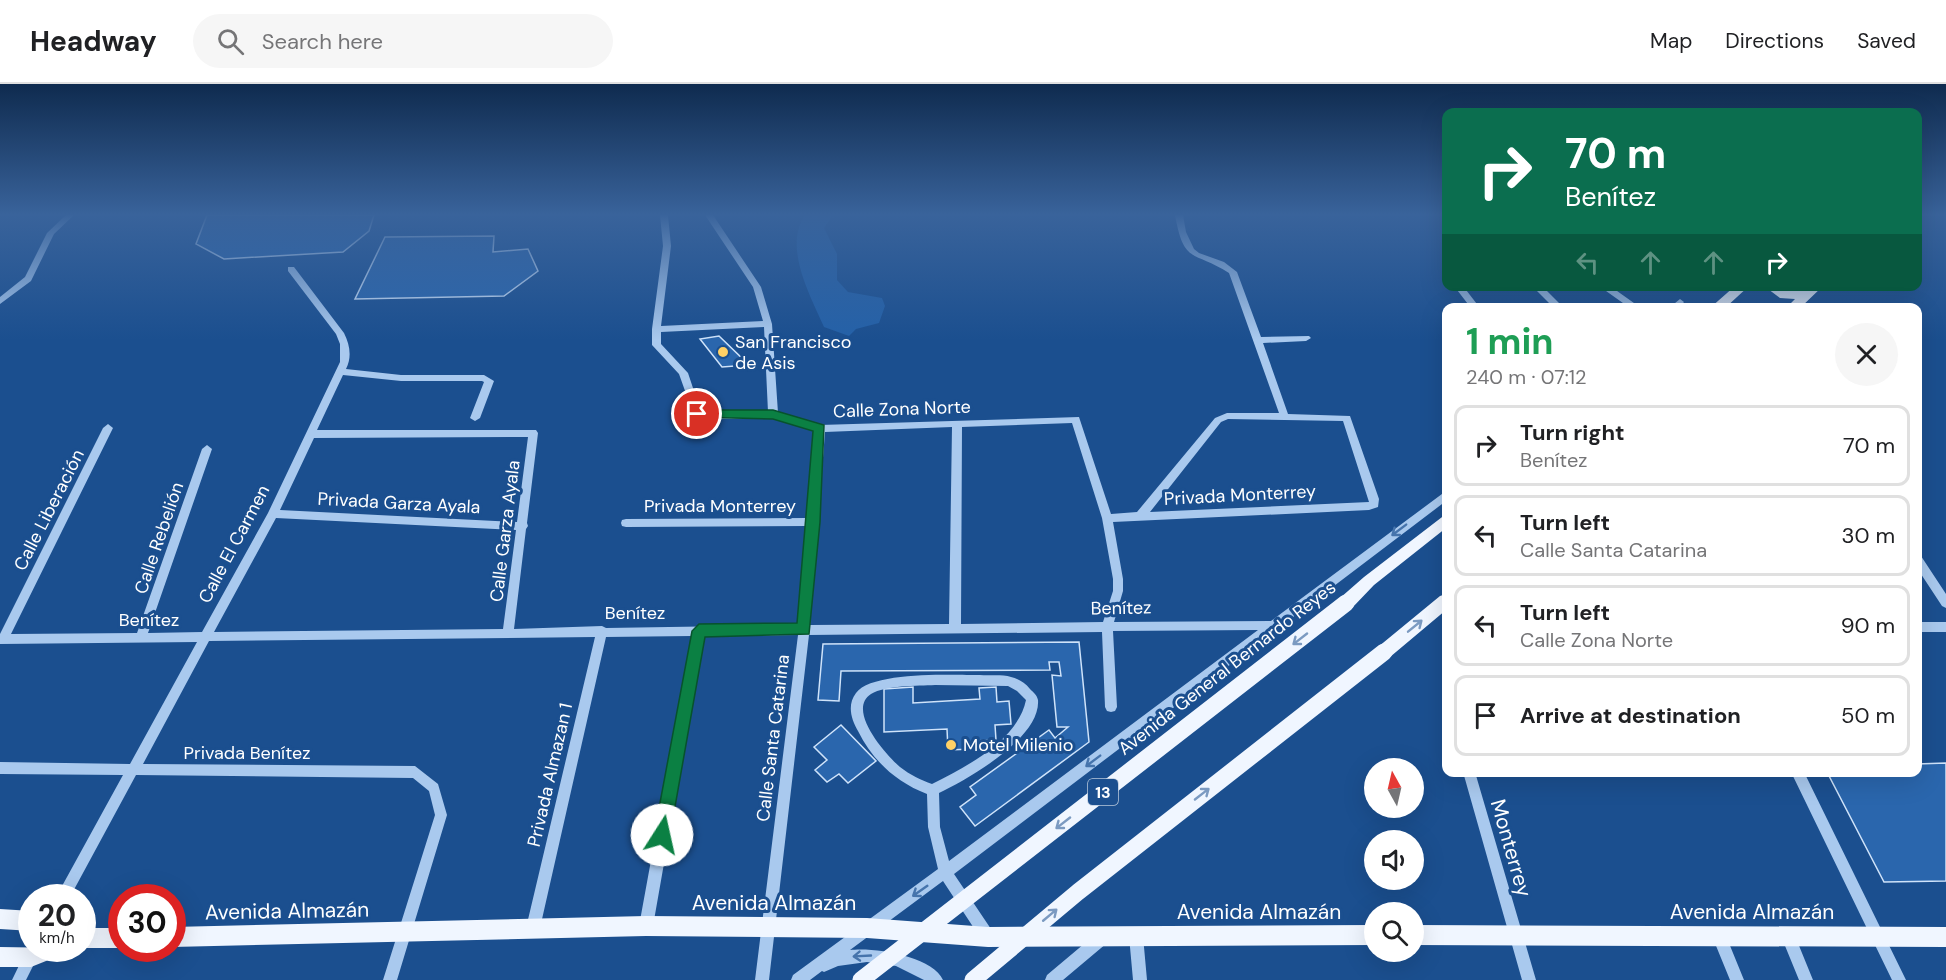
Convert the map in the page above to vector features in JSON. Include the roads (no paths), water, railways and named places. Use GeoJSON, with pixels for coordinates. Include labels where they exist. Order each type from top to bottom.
{"type":"FeatureCollection","features":[{"type":"Feature","properties":{"kind":"main road"},"geometry":{"type":"LineString","coordinates":[[1722,303],[1737,291]]}},
{"type":"Feature","properties":{"kind":"main road"},"geometry":{"type":"LineString","coordinates":[[1778,291],[1784,295],[1812,291]]}},
{"type":"Feature","properties":{"kind":"main road"},"geometry":{"type":"LineString","coordinates":[[1798,303],[1812,291]]}},
{"type":"Feature","properties":{"kind":"main road","name":"Avenida General Bernardo Reyes"},"geometry":{"type":"LineString","coordinates":[[861,980],[1346,603],[1369,581],[1442,523]]}},
{"type":"Feature","properties":{"kind":"main road"},"geometry":{"type":"LineString","coordinates":[[973,980],[1077,892],[1442,604]]}},
{"type":"Feature","properties":{"kind":"main road"},"geometry":{"type":"LineString","coordinates":[[0,920],[18,921]]}},
{"type":"Feature","properties":{"kind":"main road","name":"Avenida Almazán"},"geometry":{"type":"LineString","coordinates":[[186,937],[646,926],[867,928],[988,937],[1364,935]]}},
{"type":"Feature","properties":{"kind":"main road","name":"Avenida Almazán"},"geometry":{"type":"LineString","coordinates":[[1424,935],[1946,937]]}},
{"type":"Feature","properties":{"kind":"main road"},"geometry":{"type":"LineString","coordinates":[[0,957],[18,954]]}},
{"type":"Feature","properties":{"kind":"street"},"geometry":{"type":"LineString","coordinates":[[0,301],[28,279],[39,257]]}},
{"type":"Feature","properties":{"kind":"street"},"geometry":{"type":"LineString","coordinates":[[666,257],[656,329],[768,324]]}},
{"type":"Feature","properties":{"kind":"street"},"geometry":{"type":"LineString","coordinates":[[737,257],[757,287],[768,324],[773,415]]}},
{"type":"Feature","properties":{"kind":"street"},"geometry":{"type":"LineString","coordinates":[[1140,516],[1221,418],[1284,415],[1233,272],[1201,257]]}},
{"type":"Feature","properties":{"kind":"street"},"geometry":{"type":"LineString","coordinates":[[291,269],[340,333],[346,353],[341,372],[401,378],[484,378],[489,381],[475,418]]}},
{"type":"Feature","properties":{"kind":"street"},"geometry":{"type":"LineString","coordinates":[[1462,291],[1472,303]]}},
{"type":"Feature","properties":{"kind":"street"},"geometry":{"type":"LineString","coordinates":[[1541,291],[1555,303]]}},
{"type":"Feature","properties":{"kind":"street"},"geometry":{"type":"LineString","coordinates":[[1611,291],[1629,303]]}},
{"type":"Feature","properties":{"kind":"street","name":"Calle Zona Norte"},"geometry":{"type":"LineString","coordinates":[[656,329],[657,345],[682,373],[697,414],[773,415],[820,429],[1076,419],[1107,518]]}},
{"type":"Feature","properties":{"kind":"street"},"geometry":{"type":"LineString","coordinates":[[1258,340],[1306,338]]}},
{"type":"Feature","properties":{"kind":"street","name":"Calle El Carmen"},"geometry":{"type":"LineString","coordinates":[[70,884],[273,514],[341,372]]}},
{"type":"Feature","properties":{"kind":"street","name":"Privada Monterrey"},"geometry":{"type":"LineString","coordinates":[[1107,518],[1374,504],[1347,418],[1284,415]]}},
{"type":"Feature","properties":{"kind":"street"},"geometry":{"type":"LineString","coordinates":[[956,628],[957,423]]}},
{"type":"Feature","properties":{"kind":"street","name":"Calle Liberación"},"geometry":{"type":"LineString","coordinates":[[1,639],[108,428]]}},
{"type":"Feature","properties":{"kind":"street","name":"Calle Santa Catarina"},"geometry":{"type":"LineString","coordinates":[[762,980],[804,630],[820,429]]}},
{"type":"Feature","properties":{"kind":"street","name":"Calle Garza Ayala"},"geometry":{"type":"LineString","coordinates":[[312,434],[533,434],[508,632]]}},
{"type":"Feature","properties":{"kind":"street","name":"Calle Rebelión"},"geometry":{"type":"LineString","coordinates":[[141,638],[207,449]]}},
{"type":"Feature","properties":{"kind":"street"},"geometry":{"type":"LineString","coordinates":[[802,977],[1442,498]]}},
{"type":"Feature","properties":{"kind":"street","name":"Privada Garza Ayala"},"geometry":{"type":"LineString","coordinates":[[273,514],[523,526]]}},
{"type":"Feature","properties":{"kind":"street"},"geometry":{"type":"LineString","coordinates":[[1107,518],[1118,579],[1118,591],[1107,627],[1111,707]]}},
{"type":"Feature","properties":{"kind":"street","name":"Privada Monterrey"},"geometry":{"type":"LineString","coordinates":[[626,524],[813,522]]}},
{"type":"Feature","properties":{"kind":"street"},"geometry":{"type":"LineString","coordinates":[[1922,567],[1946,603]]}},
{"type":"Feature","properties":{"kind":"street","name":"Benítez"},"geometry":{"type":"LineString","coordinates":[[1,639],[1270,625]]}},
{"type":"Feature","properties":{"kind":"street"},"geometry":{"type":"LineString","coordinates":[[1922,627],[1946,627]]}},
{"type":"Feature","properties":{"kind":"street","name":"Privada Almazan 1"},"geometry":{"type":"LineString","coordinates":[[533,928],[602,631]]}},
{"type":"Feature","properties":{"kind":"street"},"geometry":{"type":"LineString","coordinates":[[646,926],[699,631]]}},
{"type":"Feature","properties":{"kind":"street"},"geometry":{"type":"LineString","coordinates":[[1009,681],[1021,687],[1032,699],[1032,706],[1020,730],[964,775],[933,790],[908,781],[891,769],[858,722],[856,710],[862,695],[877,687],[906,682],[1009,681]]}},
{"type":"Feature","properties":{"kind":"street","name":"Privada Benítez"},"geometry":{"type":"LineString","coordinates":[[0,768],[415,772],[434,788],[441,815],[390,980]]}},
{"type":"Feature","properties":{"kind":"street","name":"Monterrey"},"geometry":{"type":"LineString","coordinates":[[1470,777],[1529,980]]}},
{"type":"Feature","properties":{"kind":"street"},"geometry":{"type":"LineString","coordinates":[[1799,777],[1899,980]]}},
{"type":"Feature","properties":{"kind":"street"},"geometry":{"type":"LineString","coordinates":[[933,790],[934,827],[945,872],[988,937]]}},
{"type":"Feature","properties":{"kind":"street"},"geometry":{"type":"LineString","coordinates":[[1052,980],[1104,936]]}},
{"type":"Feature","properties":{"kind":"street"},"geometry":{"type":"LineString","coordinates":[[1136,936],[1140,980]]}},
{"type":"Feature","properties":{"kind":"street"},"geometry":{"type":"LineString","coordinates":[[1719,936],[1737,980]]}},
{"type":"Feature","properties":{"kind":"street"},"geometry":{"type":"LineString","coordinates":[[1788,936],[1806,980]]}},
{"type":"Feature","properties":{"kind":"street"},"geometry":{"type":"LineString","coordinates":[[802,977],[848,957],[881,956],[913,965],[936,980]]}},
{"type":"Feature","properties":{"kind":"street"},"geometry":{"type":"LineString","coordinates":[[19,980],[28,962]]}},
{"type":"Feature","properties":{"kind":"place","name":"San Francisco de Asis"},"geometry":{"type":"Point","coordinates":[723,352]}},
{"type":"Feature","properties":{"kind":"place","name":"Motel Milenio"},"geometry":{"type":"Point","coordinates":[951,745]}}]}
